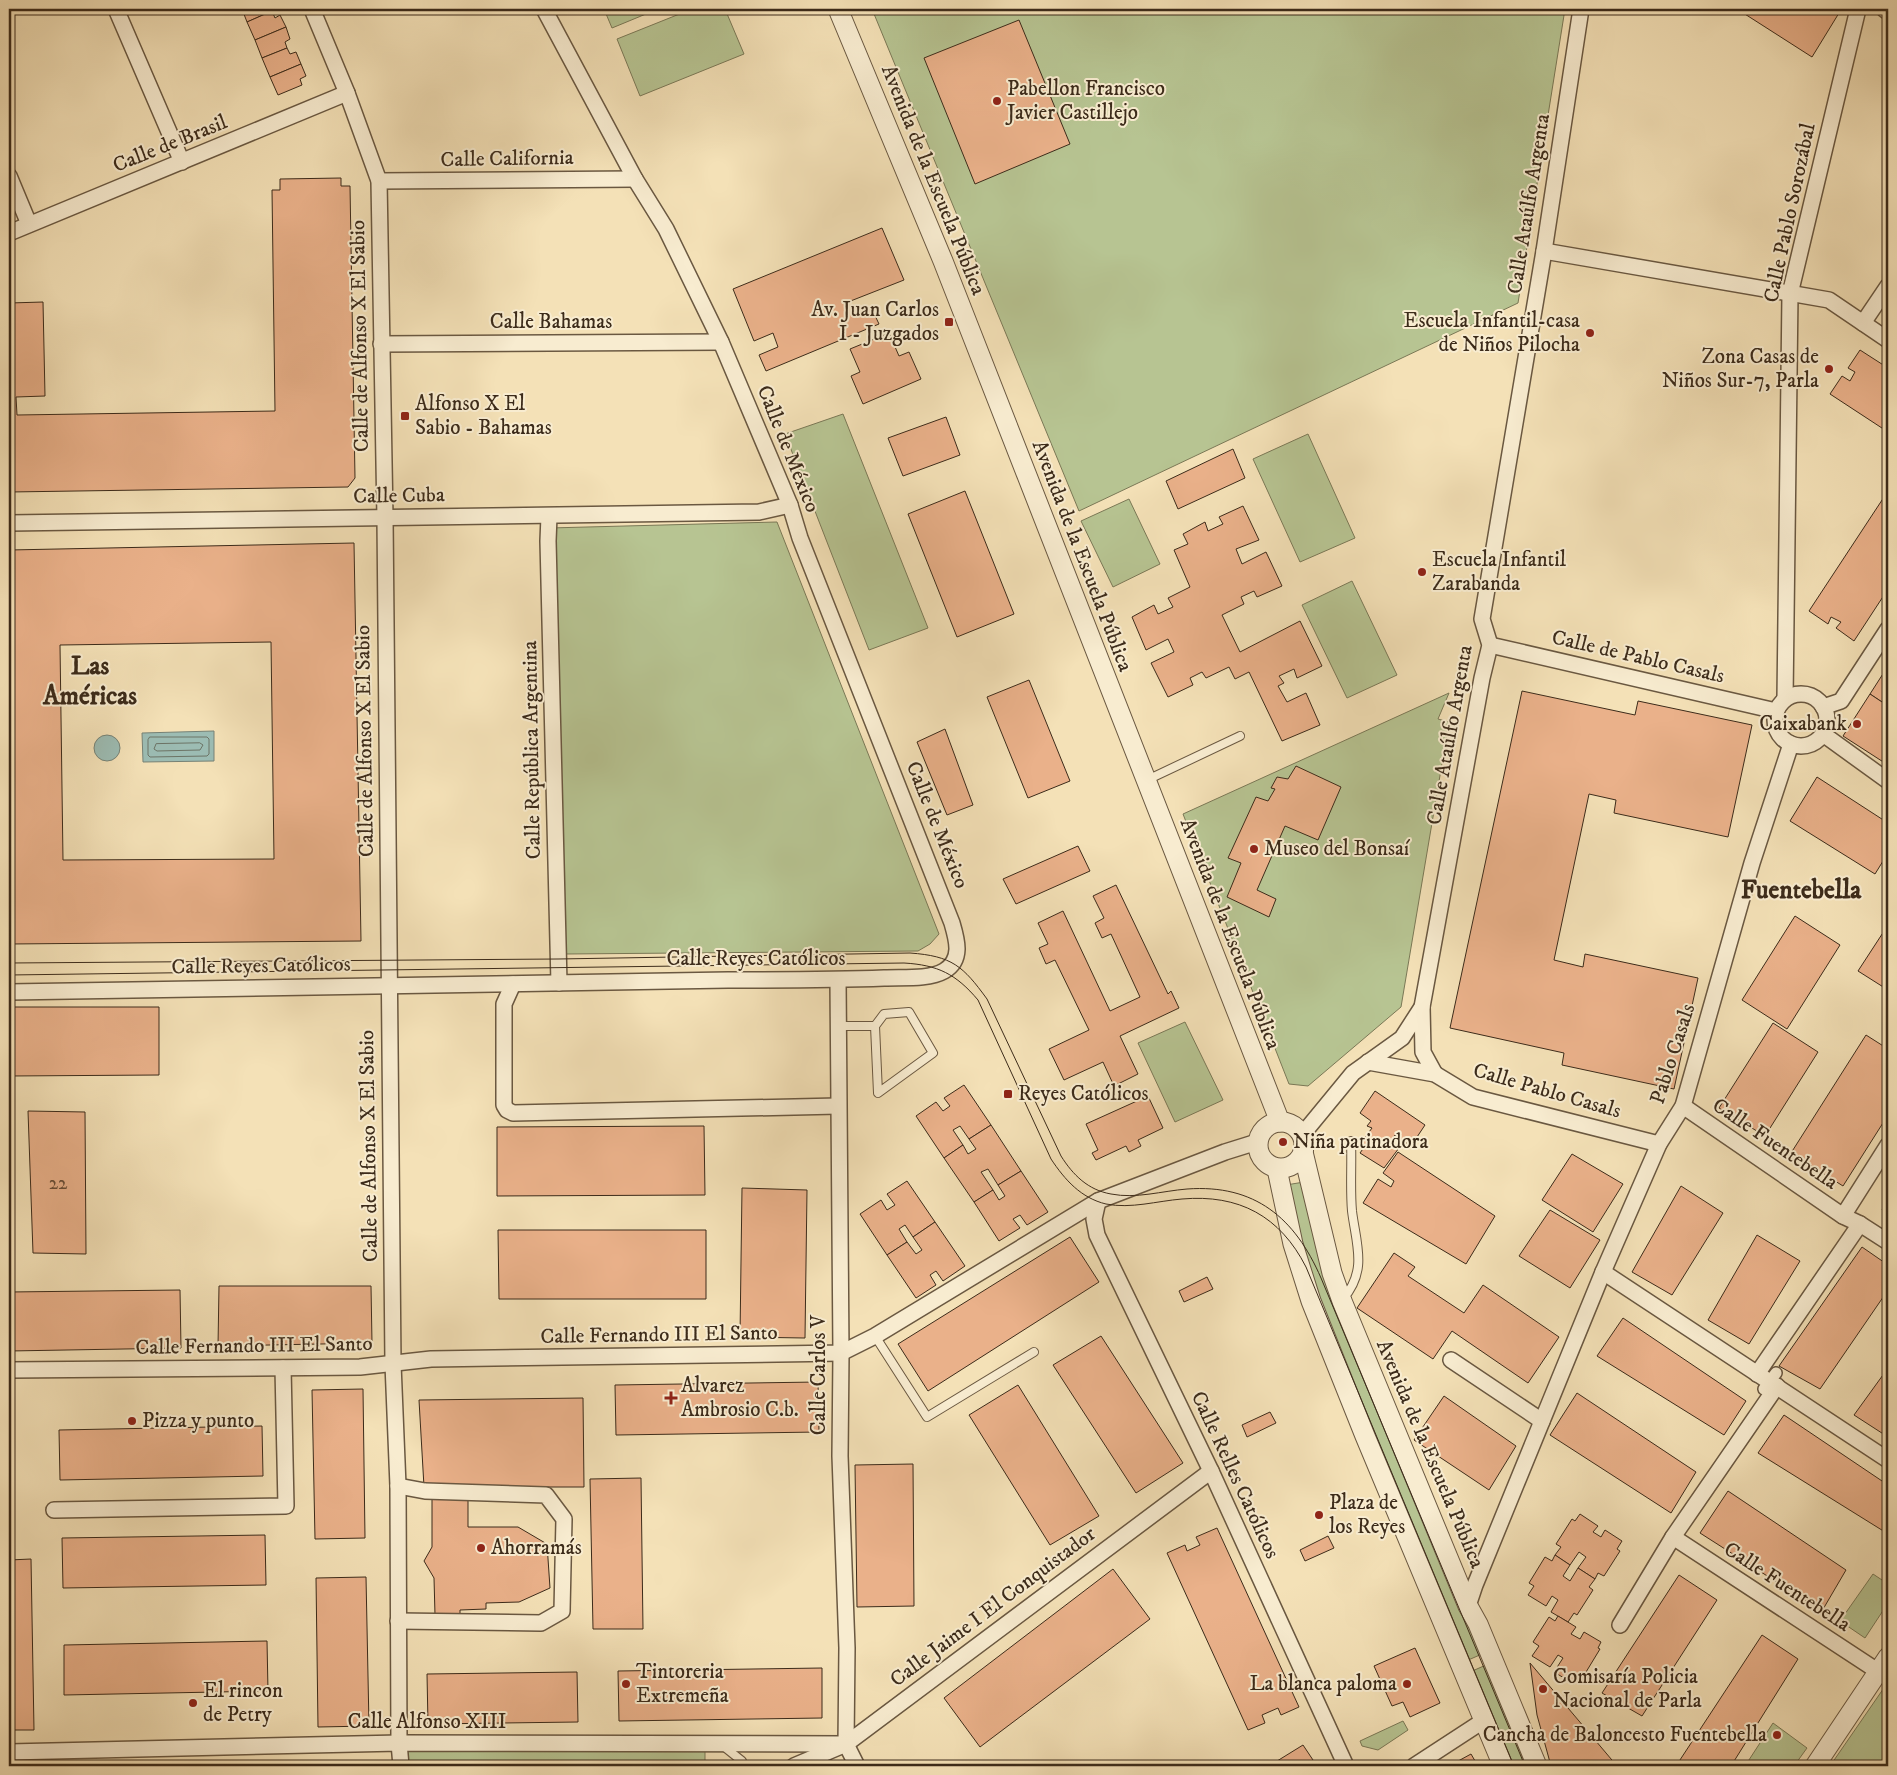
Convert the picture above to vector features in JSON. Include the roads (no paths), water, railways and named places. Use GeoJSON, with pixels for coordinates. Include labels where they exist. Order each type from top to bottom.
{"type":"FeatureCollection","features":[{"type":"Feature","properties":{"kind":"street"},"geometry":{"type":"LineString","coordinates":[[116,9],[182,162]]}},
{"type":"Feature","properties":{"kind":"street","name":"Calle de Alfonso X El Sabio"},"geometry":{"type":"LineString","coordinates":[[312,9],[347,93],[379,181],[385,518],[393,1364],[398,1486],[399,1743],[401,1766]]}},
{"type":"Feature","properties":{"kind":"street","name":"Calle de México"},"geometry":{"type":"LineString","coordinates":[[544,9],[635,179],[666,229],[721,342],[790,505],[800,538],[952,923]]}},
{"type":"Feature","properties":{"kind":"street","name":"Avenida de la Escuela Pública"},"geometry":{"type":"LineString","coordinates":[[838,9],[943,261],[1280,1122]]}},
{"type":"Feature","properties":{"kind":"street","name":"Calle Ataúlfo Argenta"},"geometry":{"type":"LineString","coordinates":[[1368,1062],[1402,1038],[1422,1008],[1482,678],[1490,645],[1482,619],[1544,251],[1581,9]]}},
{"type":"Feature","properties":{"kind":"street","name":"Calle Pablo Sorozábal"},"geometry":{"type":"LineString","coordinates":[[1780,705],[1790,294],[1858,9]]}},
{"type":"Feature","properties":{"kind":"street"},"geometry":{"type":"LineString","coordinates":[[1884,9],[1888,12]]}},
{"type":"Feature","properties":{"kind":"street","name":"Calle de Brasil"},"geometry":{"type":"LineString","coordinates":[[9,233],[347,93]]}},
{"type":"Feature","properties":{"kind":"street"},"geometry":{"type":"LineString","coordinates":[[9,176],[29,224]]}},
{"type":"Feature","properties":{"kind":"street","name":"Calle California"},"geometry":{"type":"LineString","coordinates":[[379,181],[635,179]]}},
{"type":"Feature","properties":{"kind":"street"},"geometry":{"type":"LineString","coordinates":[[1544,251],[1829,300],[1888,340]]}},
{"type":"Feature","properties":{"kind":"street"},"geometry":{"type":"LineString","coordinates":[[1863,323],[1888,286]]}},
{"type":"Feature","properties":{"kind":"street","name":"Calle Bahamas"},"geometry":{"type":"LineString","coordinates":[[381,344],[721,342]]}},
{"type":"Feature","properties":{"kind":"street","name":"Calle Cuba"},"geometry":{"type":"LineString","coordinates":[[9,523],[759,512],[790,505]]}},
{"type":"Feature","properties":{"kind":"street","name":"Calle República Argentina"},"geometry":{"type":"LineString","coordinates":[[549,516],[548,542],[559,983]]}},
{"type":"Feature","properties":{"kind":"street"},"geometry":{"type":"LineString","coordinates":[[1823,707],[1841,701],[1888,629]]}},
{"type":"Feature","properties":{"kind":"street","name":"Calle de Pablo Casals"},"geometry":{"type":"LineString","coordinates":[[1490,645],[1780,705]]}},
{"type":"Feature","properties":{"kind":"street"},"geometry":{"type":"LineString","coordinates":[[1795,694],[1806,694],[1816,699],[1823,707],[1827,721],[1822,734],[1808,745],[1791,744],[1782,739],[1774,721],[1780,705],[1795,694]]}},
{"type":"Feature","properties":{"kind":"street"},"geometry":{"type":"LineString","coordinates":[[1822,734],[1888,781]]}},
{"type":"Feature","properties":{"kind":"street","name":"Pablo Casals"},"geometry":{"type":"LineString","coordinates":[[1468,1606],[1603,1272],[1659,1144],[1682,1106],[1752,863],[1791,744]]}},
{"type":"Feature","properties":{"kind":"street","name":"Calle Reyes Católicos"},"geometry":{"type":"LineString","coordinates":[[9,992],[728,980],[838,980],[929,976],[944,971],[953,963],[957,954],[958,945],[952,923]]}},
{"type":"Feature","properties":{"kind":"street","name":"Calle Carlos V"},"geometry":{"type":"LineString","coordinates":[[838,980],[840,1456],[848,1648],[846,1744],[857,1766]]}},
{"type":"Feature","properties":{"kind":"street"},"geometry":{"type":"LineString","coordinates":[[513,984],[504,1004],[504,1105],[507,1110],[513,1113],[838,1106]]}},
{"type":"Feature","properties":{"kind":"street"},"geometry":{"type":"LineString","coordinates":[[1422,1008],[1423,1052],[1434,1074]]}},
{"type":"Feature","properties":{"kind":"street"},"geometry":{"type":"LineString","coordinates":[[1303,1144],[1297,1128],[1280,1122],[1265,1128],[1258,1142],[1259,1155],[1264,1162],[1277,1169],[1293,1166],[1299,1160],[1303,1144],[1353,1073],[1368,1062]]}},
{"type":"Feature","properties":{"kind":"street","name":"Calle Pablo Casals"},"geometry":{"type":"LineString","coordinates":[[1368,1062],[1434,1074],[1473,1097],[1659,1144]]}},
{"type":"Feature","properties":{"kind":"street","name":"Calle Fuentebella"},"geometry":{"type":"LineString","coordinates":[[1682,1106],[1843,1216],[1860,1224],[1888,1242]]}},
{"type":"Feature","properties":{"kind":"street","name":"Calle Fernando III El Santo"},"geometry":{"type":"LineString","coordinates":[[9,1370],[360,1367],[431,1359],[841,1353],[875,1336],[1098,1201],[1225,1152],[1258,1142]]}},
{"type":"Feature","properties":{"kind":"street","name":"Avenida de la Escuela Pública"},"geometry":{"type":"LineString","coordinates":[[1303,1144],[1332,1273],[1342,1301],[1468,1606],[1478,1624],[1537,1766]]}},
{"type":"Feature","properties":{"kind":"street","name":"Calle Fuentebella"},"geometry":{"type":"LineString","coordinates":[[1843,1216],[1888,1145]]}},
{"type":"Feature","properties":{"kind":"street"},"geometry":{"type":"LineString","coordinates":[[1277,1169],[1294,1244],[1311,1301],[1365,1436],[1503,1766]]}},
{"type":"Feature","properties":{"kind":"street","name":"Calle Relles Católicos"},"geometry":{"type":"LineString","coordinates":[[1098,1201],[1094,1219],[1094,1228],[1097,1235],[1210,1471],[1346,1766]]}},
{"type":"Feature","properties":{"kind":"street"},"geometry":{"type":"LineString","coordinates":[[1620,1625],[1769,1381],[1860,1224]]}},
{"type":"Feature","properties":{"kind":"street"},"geometry":{"type":"LineString","coordinates":[[1603,1272],[1888,1460]]}},
{"type":"Feature","properties":{"kind":"street"},"geometry":{"type":"LineString","coordinates":[[1451,1360],[1542,1421]]}},
{"type":"Feature","properties":{"kind":"street"},"geometry":{"type":"LineString","coordinates":[[54,1510],[286,1506],[284,1368]]}},
{"type":"Feature","properties":{"kind":"street","name":"Calle Jaime I El Conquistador"},"geometry":{"type":"LineString","coordinates":[[794,1766],[846,1744],[1210,1471]]}},
{"type":"Feature","properties":{"kind":"street"},"geometry":{"type":"LineString","coordinates":[[398,1486],[424,1491],[546,1495],[564,1519],[562,1611],[541,1623],[398,1621]]}},
{"type":"Feature","properties":{"kind":"street","name":"Calle Fuentebella"},"geometry":{"type":"LineString","coordinates":[[1673,1537],[1883,1664]]}},
{"type":"Feature","properties":{"kind":"street"},"geometry":{"type":"LineString","coordinates":[[1815,1766],[1883,1664]]}},
{"type":"Feature","properties":{"kind":"street"},"geometry":{"type":"LineString","coordinates":[[1414,1766],[1483,1721]]}},
{"type":"Feature","properties":{"kind":"street","name":"Calle Alfonso XIII"},"geometry":{"type":"LineString","coordinates":[[9,1752],[399,1743],[846,1744]]}},
{"type":"Feature","properties":{"kind":"lane"},"geometry":{"type":"LineString","coordinates":[[1146,781],[1240,736]]}},
{"type":"Feature","properties":{"kind":"lane"},"geometry":{"type":"LineString","coordinates":[[909,1012],[933,1053],[878,1093],[874,1026],[884,1014],[909,1012]]}},
{"type":"Feature","properties":{"kind":"lane"},"geometry":{"type":"LineString","coordinates":[[838,1026],[874,1026]]}},
{"type":"Feature","properties":{"kind":"lane"},"geometry":{"type":"LineString","coordinates":[[1342,1301],[1353,1287],[1360,1254],[1352,1210],[1351,1141]]}},
{"type":"Feature","properties":{"kind":"lane"},"geometry":{"type":"LineString","coordinates":[[875,1336],[927,1417],[1034,1352]]}},
{"type":"Feature","properties":{"kind":"lane"},"geometry":{"type":"LineString","coordinates":[[722,1745],[742,1760],[742,1766]]}},
{"type":"Feature","properties":{"kind":"water"},"geometry":{"type":"Polygon","coordinates":[[[214,731],[214,761],[143,762],[142,733],[214,731]]]}},
{"type":"Feature","properties":{"kind":"water"},"geometry":{"type":"Polygon","coordinates":[[[107,735],[116,739],[120,748],[116,757],[107,761],[98,757],[94,748],[98,739],[107,735]]]}},
{"type":"Feature","properties":{"kind":"tram line"},"geometry":{"type":"LineString","coordinates":[[9,963],[558,959],[910,953],[924,954],[946,960],[971,978],[987,999],[1061,1156],[1082,1181],[1103,1192],[1130,1196],[1187,1189],[1211,1189],[1233,1192],[1252,1199],[1270,1209],[1299,1238],[1321,1278],[1525,1766]]}},
{"type":"Feature","properties":{"kind":"tram line"},"geometry":{"type":"LineString","coordinates":[[9,975],[904,963],[927,966],[945,972],[954,977],[978,1000],[1051,1159],[1068,1181],[1081,1193],[1106,1204],[1125,1206],[1182,1199],[1203,1198],[1222,1200],[1256,1212],[1284,1234],[1296,1249],[1306,1267],[1514,1766]]}},
{"type":"Feature","properties":{"kind":"place","name":"Pabellon Francisco Javier Castillejo"},"geometry":{"type":"Point","coordinates":[997,101]}},
{"type":"Feature","properties":{"kind":"place","name":"Av. Juan Carlos I - Juzgados"},"geometry":{"type":"Point","coordinates":[949,322]}},
{"type":"Feature","properties":{"kind":"place","name":"Escuela Infantil-casa de Niños Pilocha"},"geometry":{"type":"Point","coordinates":[1590,333]}},
{"type":"Feature","properties":{"kind":"place","name":"Zona Casas de Niños Sur-7, Parla"},"geometry":{"type":"Point","coordinates":[1829,369]}},
{"type":"Feature","properties":{"kind":"place","name":"Alfonso X El Sabio - Bahamas"},"geometry":{"type":"Point","coordinates":[405,416]}},
{"type":"Feature","properties":{"kind":"place","name":"Escuela Infantil Zarabanda"},"geometry":{"type":"Point","coordinates":[1422,572]}},
{"type":"Feature","properties":{"kind":"place","name":"Caixabank"},"geometry":{"type":"Point","coordinates":[1857,724]}},
{"type":"Feature","properties":{"kind":"place","name":"Museo del Bonsaí"},"geometry":{"type":"Point","coordinates":[1254,849]}},
{"type":"Feature","properties":{"kind":"place","name":"Reyes Católicos"},"geometry":{"type":"Point","coordinates":[1008,1094]}},
{"type":"Feature","properties":{"kind":"place","name":"Niña patinadora"},"geometry":{"type":"Point","coordinates":[1283,1142]}},
{"type":"Feature","properties":{"kind":"place","name":"Alvarez Ambrosio C.b."},"geometry":{"type":"Point","coordinates":[671,1398]}},
{"type":"Feature","properties":{"kind":"place","name":"Pizza y punto"},"geometry":{"type":"Point","coordinates":[132,1421]}},
{"type":"Feature","properties":{"kind":"place","name":"Plaza de los Reyes"},"geometry":{"type":"Point","coordinates":[1319,1515]}},
{"type":"Feature","properties":{"kind":"place","name":"Ahorramás"},"geometry":{"type":"Point","coordinates":[481,1548]}},
{"type":"Feature","properties":{"kind":"place","name":"Tintoreria Extremeña"},"geometry":{"type":"Point","coordinates":[626,1684]}},
{"type":"Feature","properties":{"kind":"place","name":"La blanca paloma"},"geometry":{"type":"Point","coordinates":[1407,1684]}},
{"type":"Feature","properties":{"kind":"place","name":"Comisaría Policia Nacional de Parla"},"geometry":{"type":"Point","coordinates":[1543,1689]}},
{"type":"Feature","properties":{"kind":"place","name":"El rincon de Petry"},"geometry":{"type":"Point","coordinates":[193,1703]}},
{"type":"Feature","properties":{"kind":"place","name":"Cancha de Baloncesto Fuentebella"},"geometry":{"type":"Point","coordinates":[1777,1735]}},
{"type":"Feature","properties":{"kind":"district","name":"Las Américas"},"geometry":{"type":"Point","coordinates":[90,680]}},
{"type":"Feature","properties":{"kind":"district","name":"Fuentebella"},"geometry":{"type":"Point","coordinates":[1801,890]}}]}
